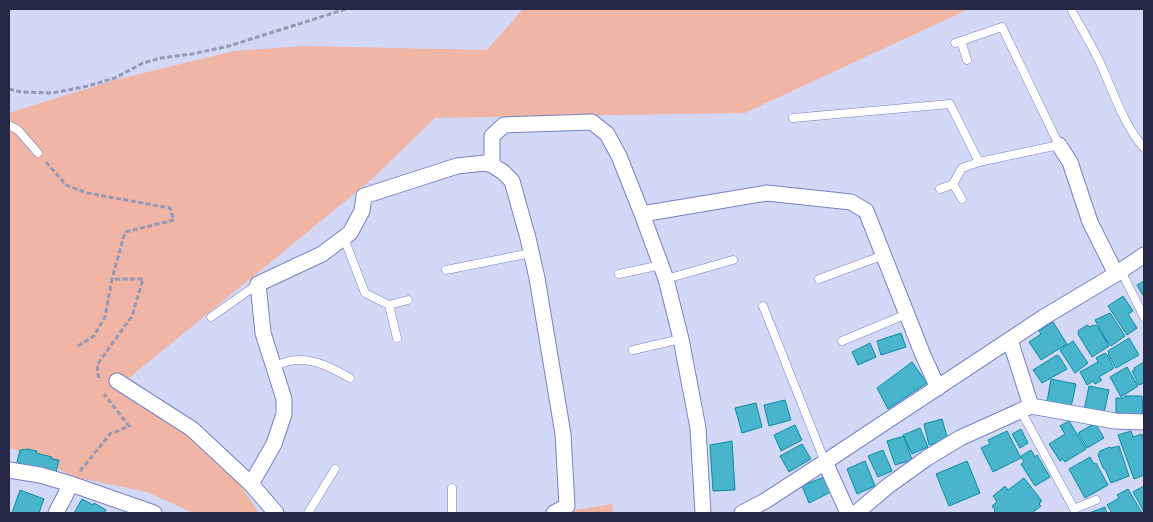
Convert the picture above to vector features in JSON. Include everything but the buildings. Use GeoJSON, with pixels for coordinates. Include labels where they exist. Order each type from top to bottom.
{"type":"FeatureCollection","features":[{"type":"Feature","properties":{"kind":"street"},"geometry":{"type":"LineString","coordinates":[[492,165],[492,136],[504,125],[592,122],[607,134],[642,214],[663,272],[681,339],[698,428],[704,513]]}},
{"type":"Feature","properties":{"kind":"street"},"geometry":{"type":"LineString","coordinates":[[1059,145],[1070,162],[1090,222],[1118,272]]}},
{"type":"Feature","properties":{"kind":"street"},"geometry":{"type":"LineString","coordinates":[[251,484],[274,444],[284,414],[284,399],[263,333],[258,284],[322,254],[344,238],[350,233],[362,212],[364,196],[457,166],[485,163],[503,172],[512,181],[528,238],[536,278],[563,434],[567,506],[554,513]]}},
{"type":"Feature","properties":{"kind":"street"},"geometry":{"type":"LineString","coordinates":[[642,214],[767,193],[851,202],[866,211],[938,388]]}},
{"type":"Feature","properties":{"kind":"street"},"geometry":{"type":"LineString","coordinates":[[742,513],[765,501],[1044,317],[1144,255]]}},
{"type":"Feature","properties":{"kind":"street"},"geometry":{"type":"LineString","coordinates":[[1010,340],[1026,408]]}},
{"type":"Feature","properties":{"kind":"street"},"geometry":{"type":"LineString","coordinates":[[117,381],[192,429],[251,484],[276,513]]}},
{"type":"Feature","properties":{"kind":"street"},"geometry":{"type":"LineString","coordinates":[[856,513],[888,486],[960,438],[1026,408],[1115,421],[1144,422]]}},
{"type":"Feature","properties":{"kind":"street"},"geometry":{"type":"LineString","coordinates":[[825,462],[848,513]]}},
{"type":"Feature","properties":{"kind":"street"},"geometry":{"type":"LineString","coordinates":[[9,470],[40,475],[71,484],[154,513]]}},
{"type":"Feature","properties":{"kind":"street"},"geometry":{"type":"LineString","coordinates":[[56,513],[71,484]]}},
{"type":"Feature","properties":{"kind":"lane"},"geometry":{"type":"LineString","coordinates":[[1071,9],[1101,64],[1135,138],[1144,148]]}},
{"type":"Feature","properties":{"kind":"lane"},"geometry":{"type":"LineString","coordinates":[[940,188],[953,184],[962,168],[979,162],[1059,145],[1002,28],[958,42],[967,60]]}},
{"type":"Feature","properties":{"kind":"lane"},"geometry":{"type":"LineString","coordinates":[[793,118],[950,104],[979,162]]}},
{"type":"Feature","properties":{"kind":"lane"},"geometry":{"type":"LineString","coordinates":[[9,125],[18,130],[38,153]]}},
{"type":"Feature","properties":{"kind":"lane"},"geometry":{"type":"LineString","coordinates":[[953,184],[962,200]]}},
{"type":"Feature","properties":{"kind":"lane"},"geometry":{"type":"LineString","coordinates":[[344,238],[365,293],[389,305],[408,300]]}},
{"type":"Feature","properties":{"kind":"lane"},"geometry":{"type":"LineString","coordinates":[[446,270],[531,253]]}},
{"type":"Feature","properties":{"kind":"lane"},"geometry":{"type":"LineString","coordinates":[[819,279],[884,255]]}},
{"type":"Feature","properties":{"kind":"lane"},"geometry":{"type":"LineString","coordinates":[[619,274],[663,272],[733,260]]}},
{"type":"Feature","properties":{"kind":"lane"},"geometry":{"type":"LineString","coordinates":[[1118,272],[1144,318]]}},
{"type":"Feature","properties":{"kind":"lane"},"geometry":{"type":"LineString","coordinates":[[212,317],[258,284]]}},
{"type":"Feature","properties":{"kind":"lane"},"geometry":{"type":"LineString","coordinates":[[389,305],[397,338]]}},
{"type":"Feature","properties":{"kind":"lane"},"geometry":{"type":"LineString","coordinates":[[763,306],[825,462]]}},
{"type":"Feature","properties":{"kind":"lane"},"geometry":{"type":"LineString","coordinates":[[842,341],[907,314]]}},
{"type":"Feature","properties":{"kind":"lane"},"geometry":{"type":"LineString","coordinates":[[633,350],[681,339]]}},
{"type":"Feature","properties":{"kind":"lane"},"geometry":{"type":"LineString","coordinates":[[273,366],[296,360],[316,362],[350,378]]}},
{"type":"Feature","properties":{"kind":"lane"},"geometry":{"type":"LineString","coordinates":[[1026,408],[1074,509],[1096,500]]}},
{"type":"Feature","properties":{"kind":"lane"},"geometry":{"type":"LineString","coordinates":[[308,513],[335,470]]}},
{"type":"Feature","properties":{"kind":"lane"},"geometry":{"type":"LineString","coordinates":[[452,488],[452,513]]}},
{"type":"Feature","properties":{"kind":"path"},"geometry":{"type":"LineString","coordinates":[[9,89],[21,92],[52,93],[84,87],[115,78],[143,63],[229,46],[346,9]]}},
{"type":"Feature","properties":{"kind":"path"},"geometry":{"type":"LineString","coordinates":[[38,153],[66,185],[87,193],[170,208],[174,220],[125,232],[112,279],[105,317],[94,336],[78,346]]}},
{"type":"Feature","properties":{"kind":"path"},"geometry":{"type":"LineString","coordinates":[[71,484],[110,434],[129,426],[100,388],[97,365],[132,316],[143,279],[112,279]]}},
{"type":"Feature","properties":{"kind":"shaded area"},"geometry":{"type":"Polygon","coordinates":[[[523,9],[969,9],[745,113],[435,118],[371,180],[129,378],[213,443],[259,513],[193,513],[147,492],[75,477],[9,447],[9,113],[115,80],[234,51],[302,46],[487,50],[523,9]]]}},
{"type":"Feature","properties":{"kind":"shaded area"},"geometry":{"type":"Polygon","coordinates":[[[612,504],[613,513],[569,513],[575,510],[612,504]]]}}]}
